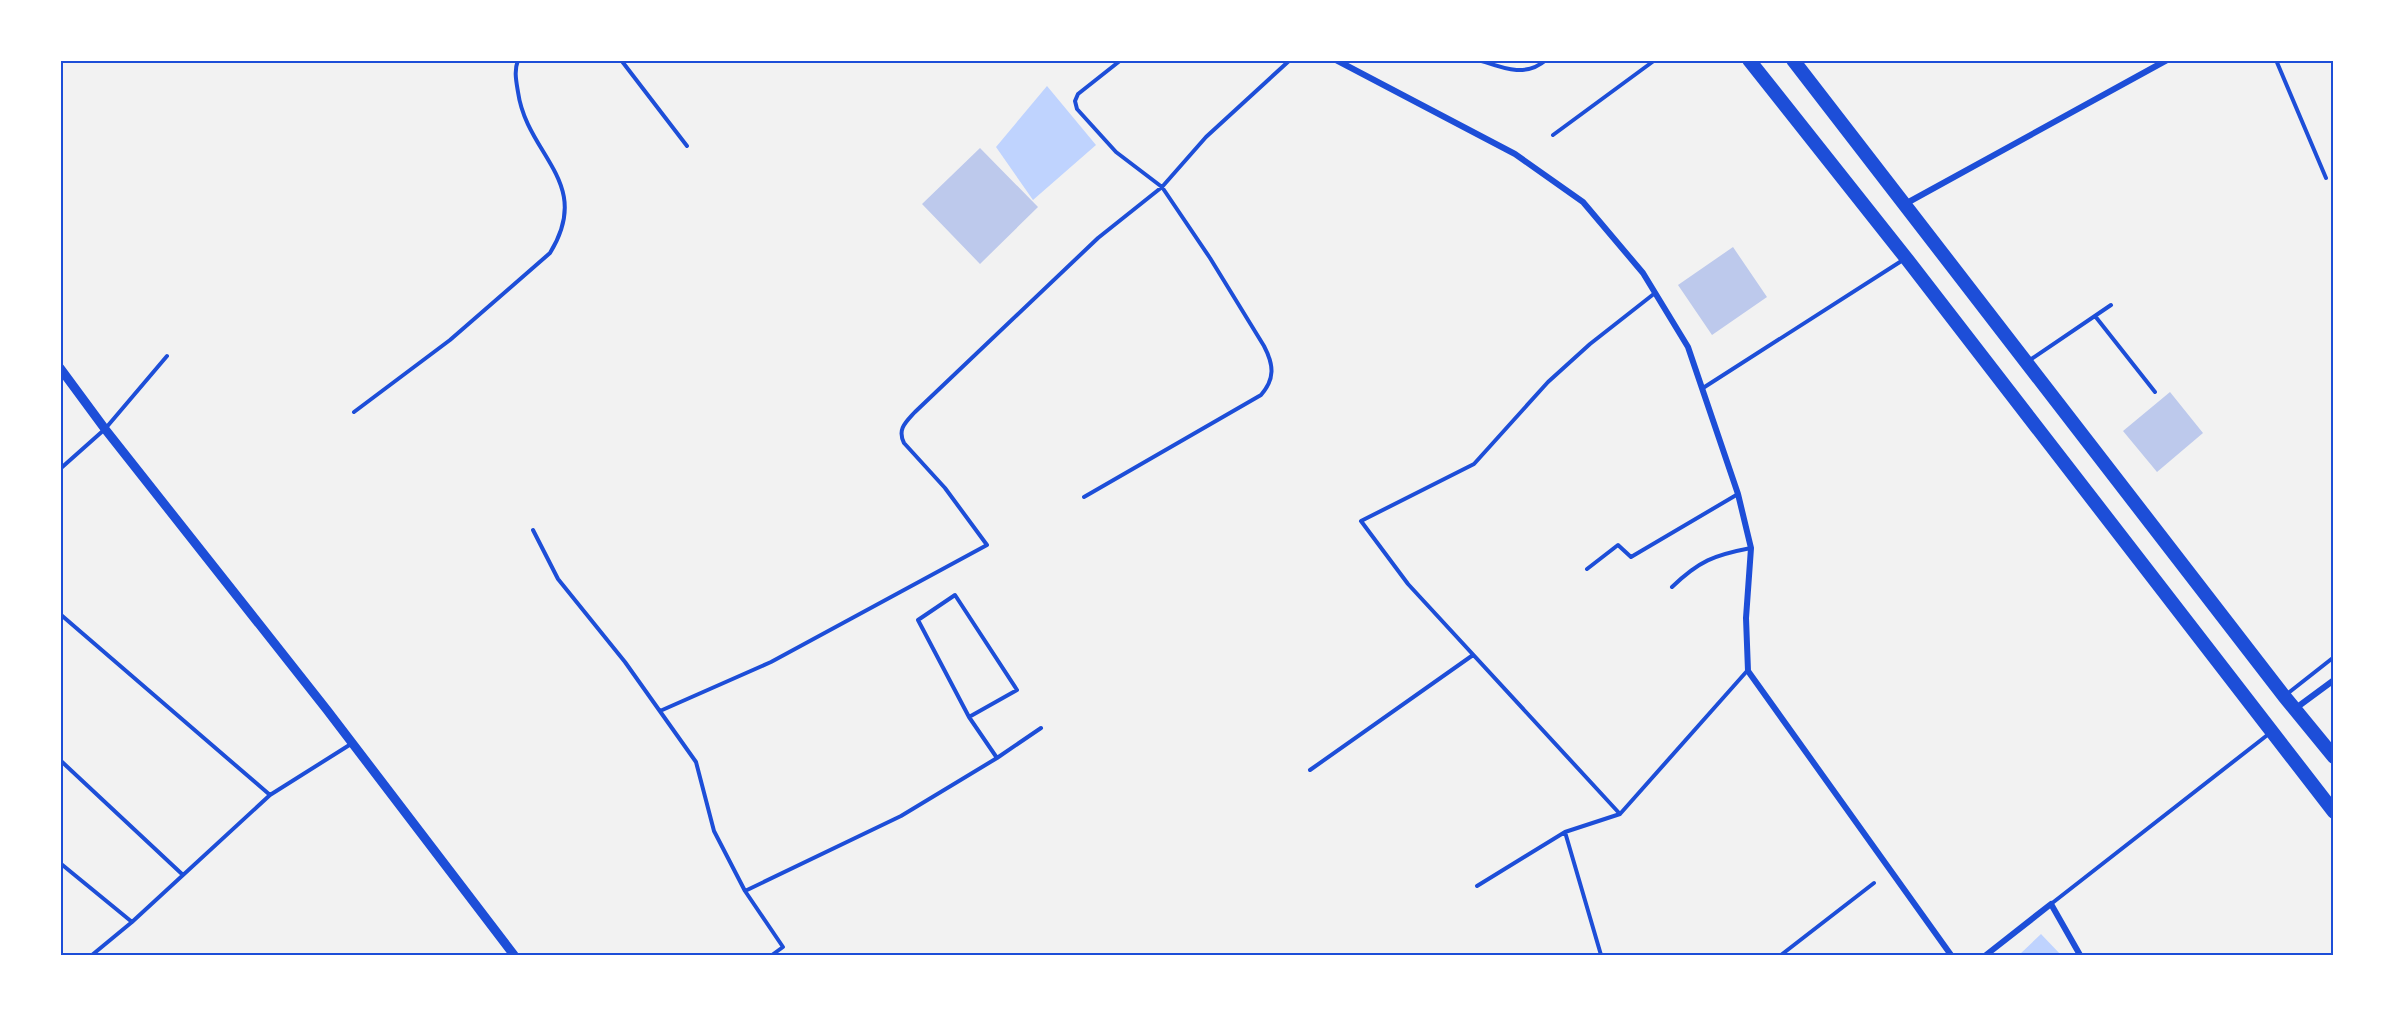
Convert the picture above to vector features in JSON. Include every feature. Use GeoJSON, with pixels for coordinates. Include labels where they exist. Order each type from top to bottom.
{"type":"FeatureCollection","features":[{"type":"Feature","properties":{"kind":"highway"},"geometry":{"type":"LineString","coordinates":[[1749,60],[1906,258],[2334,812]]}},
{"type":"Feature","properties":{"kind":"highway"},"geometry":{"type":"LineString","coordinates":[[1793,60],[2284,696],[2334,756]]}},
{"type":"Feature","properties":{"kind":"street"},"geometry":{"type":"LineString","coordinates":[[1336,60],[1515,154],[1583,202],[1643,273],[1688,347],[1738,494],[1751,548],[1746,618],[1748,671],[1951,955]]}},
{"type":"Feature","properties":{"kind":"street"},"geometry":{"type":"LineString","coordinates":[[1905,204],[2167,60]]}},
{"type":"Feature","properties":{"kind":"street"},"geometry":{"type":"LineString","coordinates":[[60,368],[105,429],[327,710],[514,955]]}},
{"type":"Feature","properties":{"kind":"street"},"geometry":{"type":"LineString","coordinates":[[2296,708],[2334,680]]}},
{"type":"Feature","properties":{"kind":"street"},"geometry":{"type":"LineString","coordinates":[[1986,955],[2051,904],[2080,955]]}},
{"type":"Feature","properties":{"kind":"lane"},"geometry":{"type":"LineString","coordinates":[[354,412],[450,340],[550,254],[561,235],[565,213],[564,193],[554,169],[530,130],[520,105],[515,71],[518,60]]}},
{"type":"Feature","properties":{"kind":"lane"},"geometry":{"type":"LineString","coordinates":[[621,60],[687,146]]}},
{"type":"Feature","properties":{"kind":"lane"},"geometry":{"type":"LineString","coordinates":[[1084,497],[1261,395],[1269,385],[1272,372],[1270,358],[1264,346],[1210,258],[1162,187],[1116,152],[1077,109],[1075,101],[1078,94],[1121,60]]}},
{"type":"Feature","properties":{"kind":"lane"},"geometry":{"type":"LineString","coordinates":[[660,711],[771,662],[987,545],[945,488],[904,443],[900,436],[901,428],[1098,238],[1162,187],[1206,137],[1290,60]]}},
{"type":"Feature","properties":{"kind":"lane"},"geometry":{"type":"LineString","coordinates":[[1479,60],[1512,70],[1529,70],[1546,60]]}},
{"type":"Feature","properties":{"kind":"lane"},"geometry":{"type":"LineString","coordinates":[[1553,135],[1654,60]]}},
{"type":"Feature","properties":{"kind":"lane"},"geometry":{"type":"LineString","coordinates":[[2276,60],[2326,178]]}},
{"type":"Feature","properties":{"kind":"lane"},"geometry":{"type":"LineString","coordinates":[[1703,388],[1906,258]]}},
{"type":"Feature","properties":{"kind":"lane"},"geometry":{"type":"LineString","coordinates":[[1620,814],[1408,584],[1361,521],[1474,464],[1548,382],[1656,292]]}},
{"type":"Feature","properties":{"kind":"lane"},"geometry":{"type":"LineString","coordinates":[[2027,362],[2111,305]]}},
{"type":"Feature","properties":{"kind":"lane"},"geometry":{"type":"LineString","coordinates":[[2095,316],[2155,392]]}},
{"type":"Feature","properties":{"kind":"lane"},"geometry":{"type":"LineString","coordinates":[[60,469],[105,429],[167,356]]}},
{"type":"Feature","properties":{"kind":"lane"},"geometry":{"type":"LineString","coordinates":[[1587,569],[1618,545],[1631,557],[1738,494]]}},
{"type":"Feature","properties":{"kind":"lane"},"geometry":{"type":"LineString","coordinates":[[533,530],[558,579],[625,662],[696,762],[714,831],[745,891],[783,947],[772,955]]}},
{"type":"Feature","properties":{"kind":"lane"},"geometry":{"type":"LineString","coordinates":[[1672,587],[1688,572],[1719,554],[1751,548]]}},
{"type":"Feature","properties":{"kind":"lane"},"geometry":{"type":"LineString","coordinates":[[969,717],[1017,690],[955,595],[918,620],[969,717],[997,758]]}},
{"type":"Feature","properties":{"kind":"lane"},"geometry":{"type":"LineString","coordinates":[[60,614],[270,795]]}},
{"type":"Feature","properties":{"kind":"lane"},"geometry":{"type":"LineString","coordinates":[[1310,770],[1473,655]]}},
{"type":"Feature","properties":{"kind":"lane"},"geometry":{"type":"LineString","coordinates":[[2284,696],[2334,657]]}},
{"type":"Feature","properties":{"kind":"lane"},"geometry":{"type":"LineString","coordinates":[[1477,886],[1565,832],[1620,814],[1748,671]]}},
{"type":"Feature","properties":{"kind":"lane"},"geometry":{"type":"LineString","coordinates":[[745,891],[901,816],[997,758],[1041,728]]}},
{"type":"Feature","properties":{"kind":"lane"},"geometry":{"type":"LineString","coordinates":[[2051,904],[2271,732]]}},
{"type":"Feature","properties":{"kind":"lane"},"geometry":{"type":"LineString","coordinates":[[92,955],[132,922],[270,795],[351,744]]}},
{"type":"Feature","properties":{"kind":"lane"},"geometry":{"type":"LineString","coordinates":[[60,760],[183,875]]}},
{"type":"Feature","properties":{"kind":"lane"},"geometry":{"type":"LineString","coordinates":[[1565,832],[1601,955]]}},
{"type":"Feature","properties":{"kind":"lane"},"geometry":{"type":"LineString","coordinates":[[60,863],[132,922]]}},
{"type":"Feature","properties":{"kind":"lane"},"geometry":{"type":"LineString","coordinates":[[1781,955],[1874,883]]}},
{"type":"Feature","properties":{"kind":"water"},"geometry":{"type":"Polygon","coordinates":[[[1047,86],[1096,145],[1033,200],[996,147],[1047,86]]]}},
{"type":"Feature","properties":{"kind":"water"},"geometry":{"type":"Polygon","coordinates":[[[2041,934],[2061,955],[2019,955],[2041,934]]]}},
{"type":"Feature","properties":{"kind":"building"},"geometry":{"type":"Polygon","coordinates":[[[980,148],[1038,207],[980,264],[922,204],[980,148]]]}},
{"type":"Feature","properties":{"kind":"building"},"geometry":{"type":"Polygon","coordinates":[[[1733,247],[1767,297],[1712,335],[1678,285],[1733,247]]]}},
{"type":"Feature","properties":{"kind":"building"},"geometry":{"type":"Polygon","coordinates":[[[2170,392],[2203,433],[2157,472],[2123,431],[2170,392]]]}}]}
